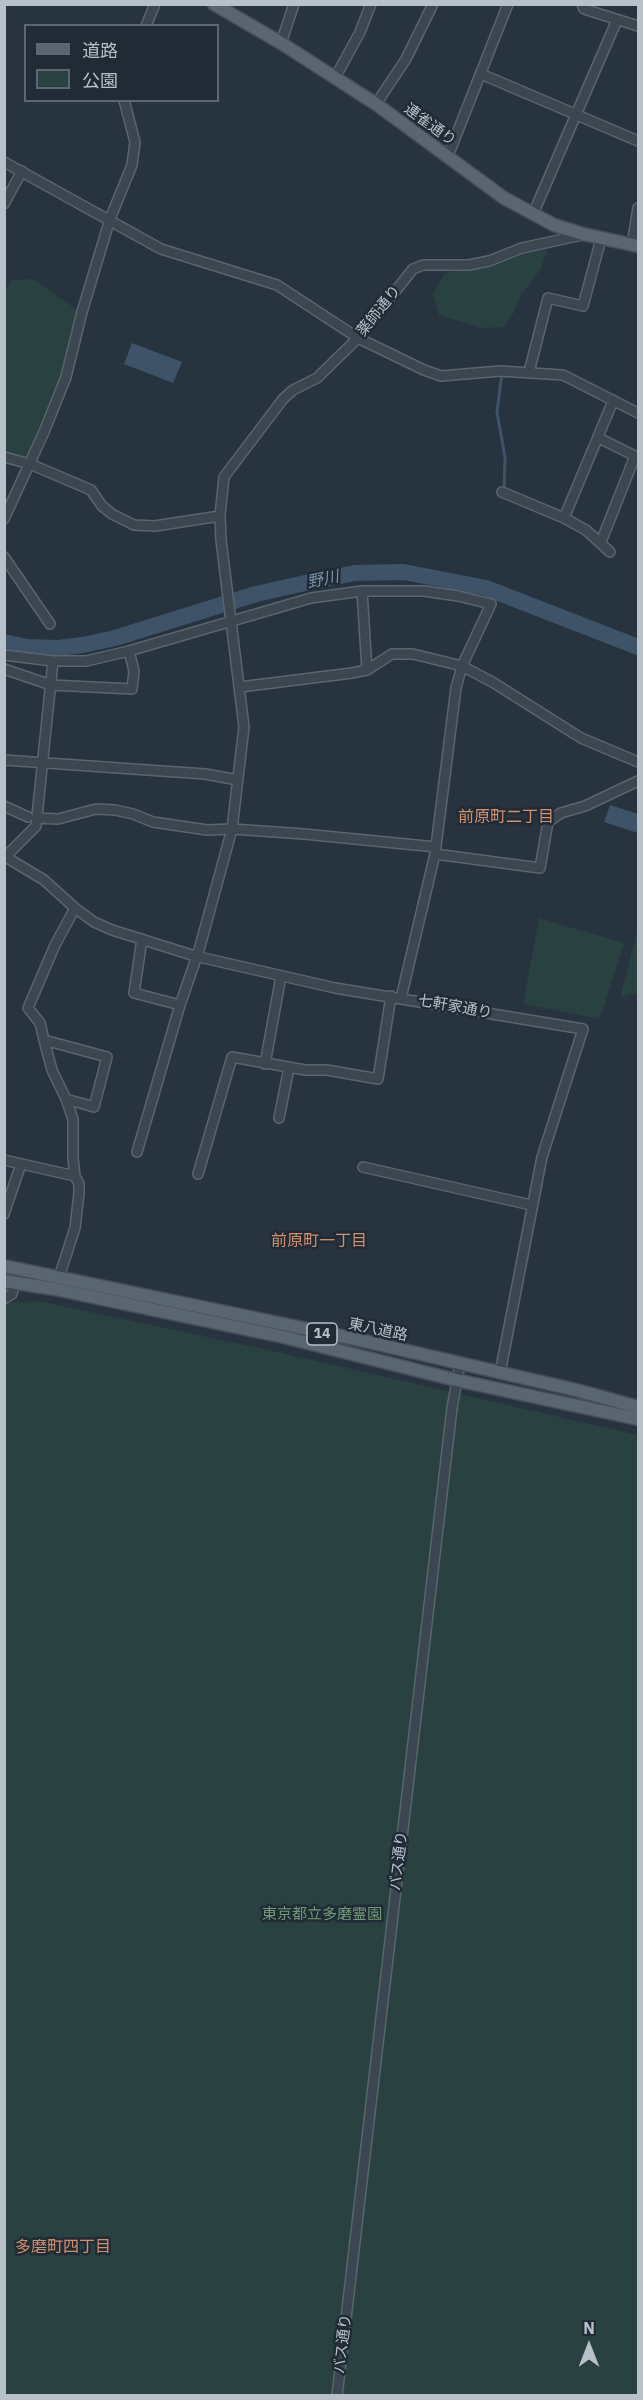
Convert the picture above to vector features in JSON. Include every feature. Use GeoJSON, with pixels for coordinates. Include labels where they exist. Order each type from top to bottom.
{"type":"FeatureCollection","features":[{"type":"Feature","properties":{"kind":"main road","name":"連雀通り"},"geometry":{"type":"LineString","coordinates":[[214,4],[281,43],[376,104],[490,188],[533,214],[554,225],[635,246]]}},
{"type":"Feature","properties":{"kind":"main road","name":"東八道路"},"geometry":{"type":"LineString","coordinates":[[4,1266],[360,1340],[639,1407]]}},
{"type":"Feature","properties":{"kind":"main road","name":"東八道路"},"geometry":{"type":"LineString","coordinates":[[10,1282],[55,1289],[284,1337],[456,1380],[639,1419]]}},
{"type":"Feature","properties":{"kind":"main road"},"geometry":{"type":"LineString","coordinates":[[497,1372],[493,1378],[496,1382],[525,1388],[566,1404]]}},
{"type":"Feature","properties":{"kind":"street"},"geometry":{"type":"LineString","coordinates":[[147,24],[154,4]]}},
{"type":"Feature","properties":{"kind":"street"},"geometry":{"type":"LineString","coordinates":[[281,43],[294,4]]}},
{"type":"Feature","properties":{"kind":"street"},"geometry":{"type":"LineString","coordinates":[[335,78],[360,32],[371,4]]}},
{"type":"Feature","properties":{"kind":"street"},"geometry":{"type":"LineString","coordinates":[[376,104],[406,59],[433,4]]}},
{"type":"Feature","properties":{"kind":"street"},"geometry":{"type":"LineString","coordinates":[[448,156],[508,4]]}},
{"type":"Feature","properties":{"kind":"street"},"geometry":{"type":"LineString","coordinates":[[582,4],[584,9],[639,27]]}},
{"type":"Feature","properties":{"kind":"street"},"geometry":{"type":"LineString","coordinates":[[533,214],[617,20]]}},
{"type":"Feature","properties":{"kind":"street"},"geometry":{"type":"LineString","coordinates":[[481,74],[639,141]]}},
{"type":"Feature","properties":{"kind":"street"},"geometry":{"type":"LineString","coordinates":[[4,519],[30,464],[66,376],[82,312],[110,219],[132,165],[135,142],[125,102]]}},
{"type":"Feature","properties":{"kind":"street"},"geometry":{"type":"LineString","coordinates":[[4,162],[161,249],[277,285],[358,338],[441,376],[500,371],[563,375],[639,413]]}},
{"type":"Feature","properties":{"kind":"street"},"geometry":{"type":"LineString","coordinates":[[4,204],[22,171]]}},
{"type":"Feature","properties":{"kind":"street"},"geometry":{"type":"LineString","coordinates":[[635,246],[639,208]]}},
{"type":"Feature","properties":{"kind":"street","name":"薬師通り"},"geometry":{"type":"LineString","coordinates":[[220,516],[224,477],[283,399],[294,390],[317,378],[358,338],[413,269],[423,265],[469,266],[522,248],[583,234]]}},
{"type":"Feature","properties":{"kind":"street"},"geometry":{"type":"LineString","coordinates":[[529,372],[548,298],[583,306],[601,238]]}},
{"type":"Feature","properties":{"kind":"street"},"geometry":{"type":"LineString","coordinates":[[564,518],[613,401]]}},
{"type":"Feature","properties":{"kind":"street"},"geometry":{"type":"LineString","coordinates":[[599,438],[635,456],[601,542]]}},
{"type":"Feature","properties":{"kind":"street"},"geometry":{"type":"LineString","coordinates":[[4,457],[30,464],[91,490],[102,506],[134,525],[155,526],[220,516],[225,581],[244,727],[232,829],[208,920],[180,1005],[137,1152]]}},
{"type":"Feature","properties":{"kind":"street"},"geometry":{"type":"LineString","coordinates":[[502,492],[564,518],[601,542],[610,552]]}},
{"type":"Feature","properties":{"kind":"street"},"geometry":{"type":"LineString","coordinates":[[4,557],[50,624]]}},
{"type":"Feature","properties":{"kind":"street"},"geometry":{"type":"LineString","coordinates":[[362,591],[366,669]]}},
{"type":"Feature","properties":{"kind":"street"},"geometry":{"type":"LineString","coordinates":[[4,655],[53,662],[86,661],[129,651],[311,598],[362,591],[424,591],[490,604],[462,666],[456,688],[435,851],[396,997],[378,1079],[231,1058],[198,1174]]}},
{"type":"Feature","properties":{"kind":"street"},"geometry":{"type":"LineString","coordinates":[[4,669],[51,685],[132,689],[134,671],[129,651]]}},
{"type":"Feature","properties":{"kind":"street"},"geometry":{"type":"LineString","coordinates":[[240,687],[352,674],[392,654],[413,654],[462,666],[494,683],[580,738],[639,762]]}},
{"type":"Feature","properties":{"kind":"street"},"geometry":{"type":"LineString","coordinates":[[5,856],[36,826],[32,818],[43,762],[53,662]]}},
{"type":"Feature","properties":{"kind":"street"},"geometry":{"type":"LineString","coordinates":[[4,760],[205,774],[238,780]]}},
{"type":"Feature","properties":{"kind":"street"},"geometry":{"type":"LineString","coordinates":[[4,806],[32,818],[58,819],[96,809],[115,810],[153,822],[207,830],[232,829],[364,838],[540,868],[548,822],[561,813],[585,806],[639,781]]}},
{"type":"Feature","properties":{"kind":"street","name":"七軒家通り"},"geometry":{"type":"LineString","coordinates":[[5,856],[44,880],[75,908],[103,926],[195,956],[335,988],[583,1029],[552,1120],[531,1205],[497,1372]]}},
{"type":"Feature","properties":{"kind":"street"},"geometry":{"type":"LineString","coordinates":[[59,1277],[77,1220],[79,1184],[75,1176],[72,1152],[73,1119],[52,1070],[40,1023],[28,1008],[55,945],[75,908]]}},
{"type":"Feature","properties":{"kind":"street"},"geometry":{"type":"LineString","coordinates":[[142,939],[134,993],[180,1005]]}},
{"type":"Feature","properties":{"kind":"street"},"geometry":{"type":"LineString","coordinates":[[265,1064],[281,976]]}},
{"type":"Feature","properties":{"kind":"street"},"geometry":{"type":"LineString","coordinates":[[44,1040],[107,1057],[94,1107],[66,1099]]}},
{"type":"Feature","properties":{"kind":"street"},"geometry":{"type":"LineString","coordinates":[[279,1118],[289,1068]]}},
{"type":"Feature","properties":{"kind":"street"},"geometry":{"type":"LineString","coordinates":[[4,1160],[75,1176]]}},
{"type":"Feature","properties":{"kind":"street"},"geometry":{"type":"LineString","coordinates":[[4,1214],[21,1164]]}},
{"type":"Feature","properties":{"kind":"street"},"geometry":{"type":"LineString","coordinates":[[363,1167],[531,1205]]}},
{"type":"Feature","properties":{"kind":"street"},"geometry":{"type":"LineString","coordinates":[[4,1299],[12,1294],[10,1282]]}},
{"type":"Feature","properties":{"kind":"street","name":"バス通り"},"geometry":{"type":"LineString","coordinates":[[337,2396],[456,1380],[460,1364]]}},
{"type":"Feature","properties":{"kind":"green space"},"geometry":{"type":"Polygon","coordinates":[[[538,249],[548,250],[540,270],[521,295],[513,314],[504,327],[482,328],[439,315],[433,294],[445,273],[509,259],[538,249]]]}},
{"type":"Feature","properties":{"kind":"green space"},"geometry":{"type":"Polygon","coordinates":[[[33,279],[79,311],[63,376],[28,461],[5,454],[4,293],[10,280],[33,279]]]}},
{"type":"Feature","properties":{"kind":"green space"},"geometry":{"type":"Polygon","coordinates":[[[539,918],[624,943],[600,1019],[523,1004],[539,918]]]}},
{"type":"Feature","properties":{"kind":"green space"},"geometry":{"type":"Polygon","coordinates":[[[638,928],[638,994],[633,993],[620,998],[638,928]]]}},
{"type":"Feature","properties":{"kind":"green space","name":"東京都立多磨霊園"},"geometry":{"type":"Polygon","coordinates":[[[38,1301],[264,1349],[638,1435],[638,2395],[5,2395],[5,1303],[38,1301]]]}},
{"type":"Feature","properties":{"kind":"water"},"geometry":{"type":"Polygon","coordinates":[[[132,343],[182,362],[173,383],[124,364],[132,343]]]}},
{"type":"Feature","properties":{"kind":"water"},"geometry":{"type":"Polygon","coordinates":[[[610,805],[638,814],[638,833],[604,822],[610,805]]]}},
{"type":"Feature","properties":{"kind":"waterway"},"geometry":{"type":"LineString","coordinates":[[502,373],[497,412],[505,457],[504,489]]}},
{"type":"Feature","properties":{"kind":"waterway","name":"野川"},"geometry":{"type":"LineString","coordinates":[[4,642],[26,647],[58,648],[83,645],[115,638],[256,594],[355,573],[404,572],[486,588],[638,647]]}},
{"type":"Feature","properties":{"kind":"district","name":"前原町二丁目"},"geometry":{"type":"Point","coordinates":[506,817]}},
{"type":"Feature","properties":{"kind":"district","name":"前原町一丁目"},"geometry":{"type":"Point","coordinates":[319,1241]}},
{"type":"Feature","properties":{"kind":"district","name":"多磨町四丁目"},"geometry":{"type":"Point","coordinates":[63,2247]}}]}
